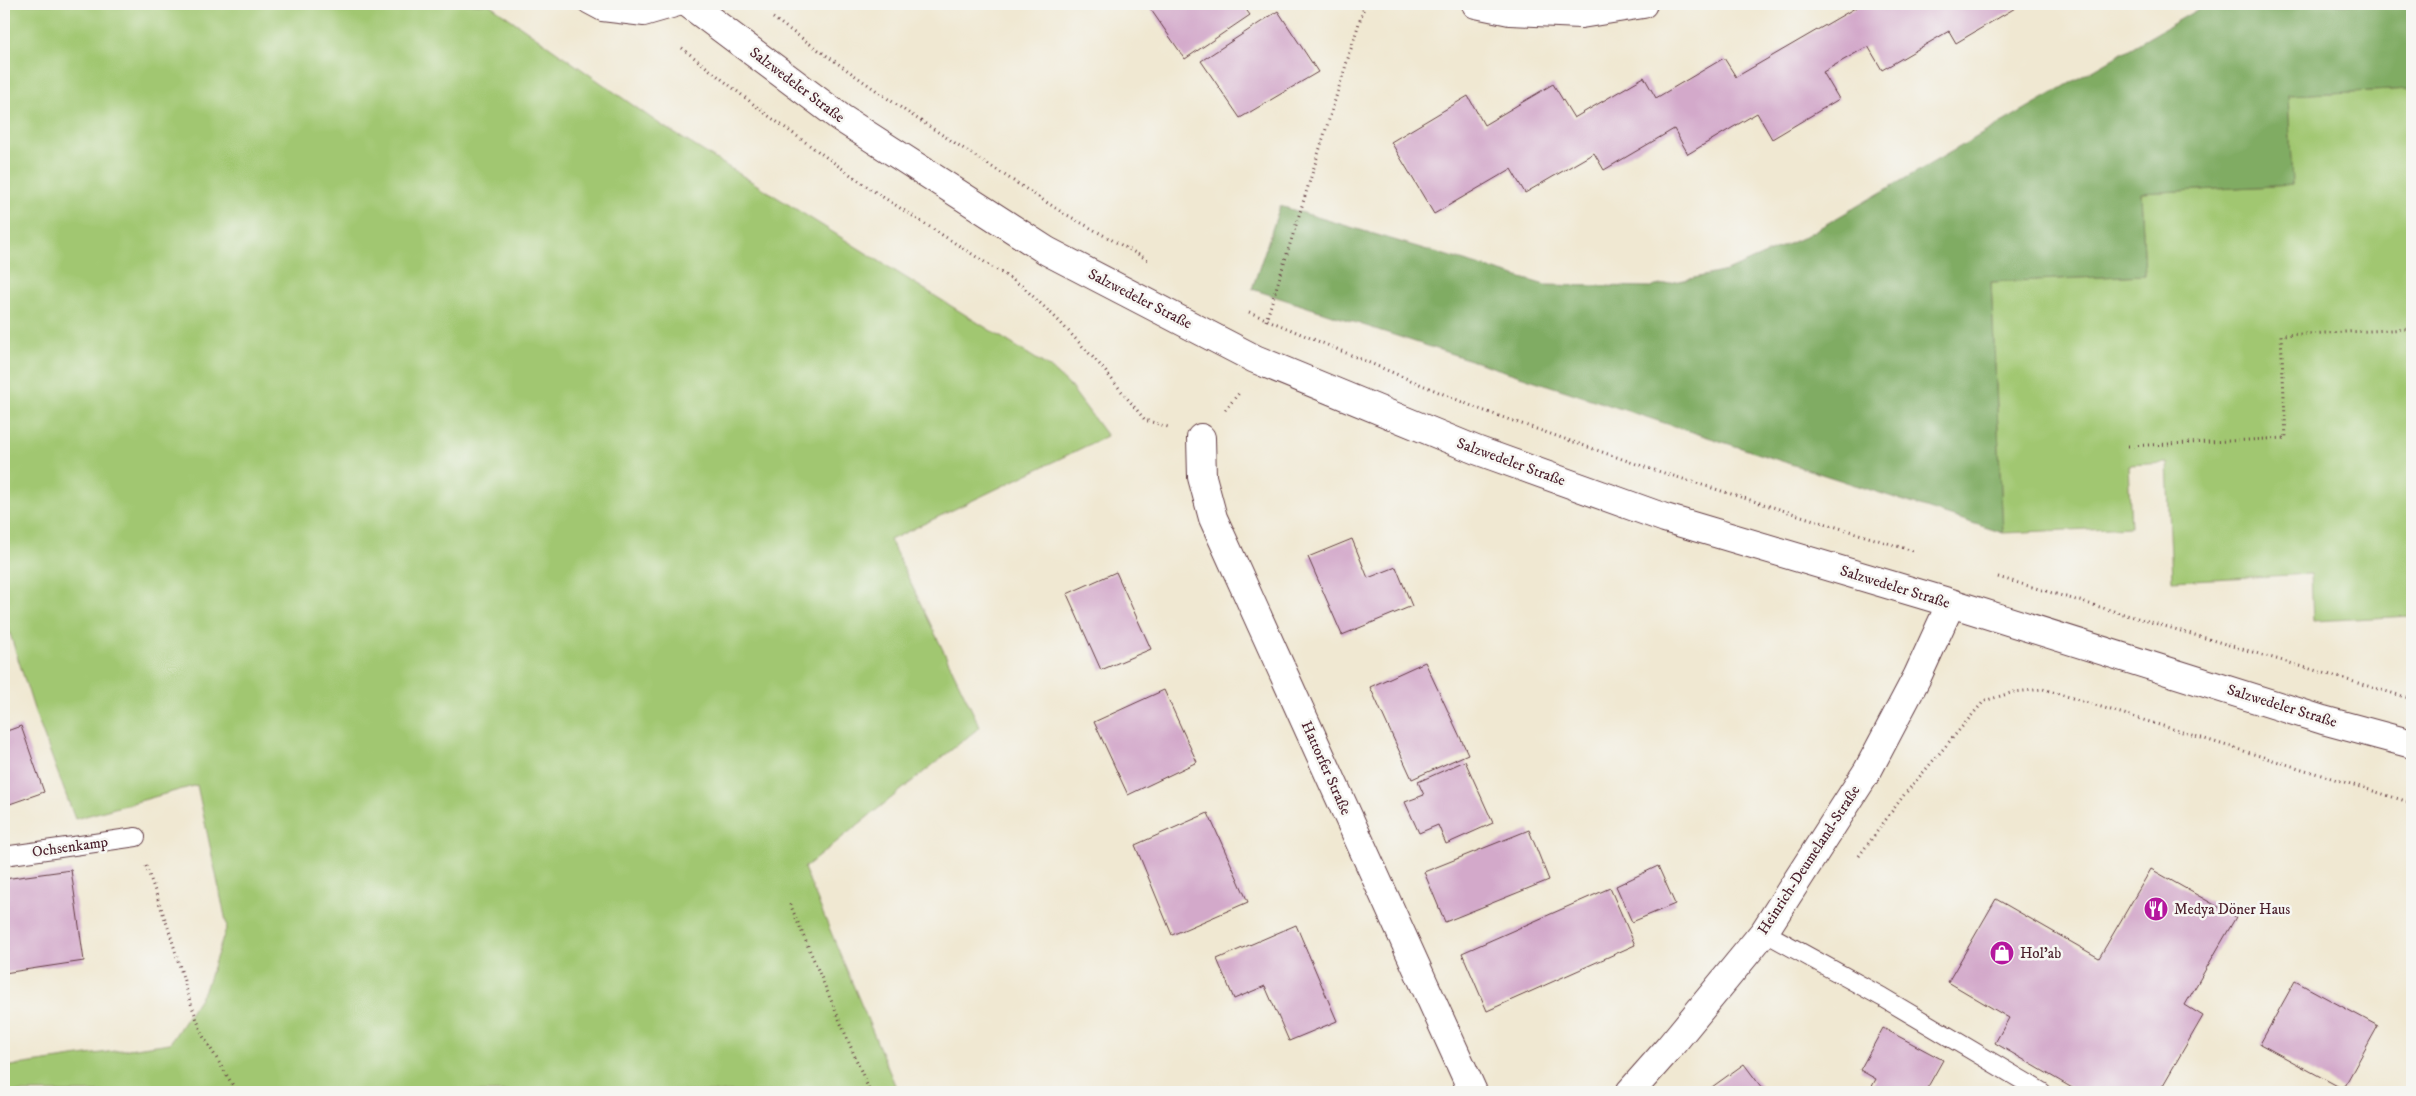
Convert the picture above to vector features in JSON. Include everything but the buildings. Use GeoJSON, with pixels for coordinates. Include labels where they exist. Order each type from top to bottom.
{"type":"FeatureCollection","features":[{"type":"Feature","properties":{"kind":"street","name":"Salzwedeler Straße"},"geometry":{"type":"LineString","coordinates":[[689,4],[841,118],[1047,251],[1254,359],[1476,450],[1665,518],[1951,604],[2323,720],[2412,744]]}},
{"type":"Feature","properties":{"kind":"street"},"geometry":{"type":"LineString","coordinates":[[1476,4],[1510,11],[1582,14],[1643,4]]}},
{"type":"Feature","properties":{"kind":"street","name":"Hattorfer Straße"},"geometry":{"type":"LineString","coordinates":[[1201,438],[1202,476],[1213,518],[1473,1092]]}},
{"type":"Feature","properties":{"kind":"street","name":"Heinrich-Deumeland-Straße"},"geometry":{"type":"LineString","coordinates":[[1630,1092],[1668,1049],[1764,932],[1868,770],[1917,678],[1951,604]]}},
{"type":"Feature","properties":{"kind":"lane"},"geometry":{"type":"LineString","coordinates":[[587,4],[602,12],[644,18],[689,4]]}},
{"type":"Feature","properties":{"kind":"lane","name":"Ochsenkamp"},"geometry":{"type":"LineString","coordinates":[[4,856],[136,837]]}},
{"type":"Feature","properties":{"kind":"lane"},"geometry":{"type":"LineString","coordinates":[[1764,932],[1882,997],[2042,1092]]}},
{"type":"Feature","properties":{"kind":"path"},"geometry":{"type":"LineString","coordinates":[[644,18],[766,114],[872,190],[1022,286],[1057,319],[1100,366],[1145,420],[1201,438],[1238,395],[1254,359],[1365,4]]}},
{"type":"Feature","properties":{"kind":"path"},"geometry":{"type":"LineString","coordinates":[[768,14],[907,112],[1060,211],[1155,263]]}},
{"type":"Feature","properties":{"kind":"path"},"geometry":{"type":"LineString","coordinates":[[1240,308],[1266,321],[1479,409],[1645,467],[1917,552]]}},
{"type":"Feature","properties":{"kind":"path"},"geometry":{"type":"LineString","coordinates":[[2128,446],[2286,438],[2281,335],[2412,329]]}},
{"type":"Feature","properties":{"kind":"path"},"geometry":{"type":"LineString","coordinates":[[1992,575],[2412,699]]}},
{"type":"Feature","properties":{"kind":"path"},"geometry":{"type":"LineString","coordinates":[[1859,856],[1904,795],[1984,701],[2014,692],[2033,690],[2043,690],[2412,804]]}},
{"type":"Feature","properties":{"kind":"path"},"geometry":{"type":"LineString","coordinates":[[136,837],[203,1036],[237,1092]]}},
{"type":"Feature","properties":{"kind":"path"},"geometry":{"type":"LineString","coordinates":[[790,904],[870,1092]]}},
{"type":"Feature","properties":{"kind":"green space"},"geometry":{"type":"Polygon","coordinates":[[[4,4],[489,4],[661,125],[1049,367],[1070,386],[1107,436],[890,540],[980,727],[804,868],[898,1092],[4,1092],[4,1067],[170,1043],[205,990],[227,926],[197,785],[75,819],[35,712],[4,615],[4,4]]]}},
{"type":"Feature","properties":{"kind":"green space"},"geometry":{"type":"Polygon","coordinates":[[[2207,4],[2412,4],[2412,89],[2288,95],[2292,185],[2141,193],[2145,275],[1991,282],[2003,533],[1252,289],[1280,206],[1545,285],[1651,287],[1727,271],[1802,238],[2207,4]]]}},
{"type":"Feature","properties":{"kind":"green space"},"geometry":{"type":"Polygon","coordinates":[[[2412,89],[2412,616],[2313,621],[2311,574],[2172,581],[2167,463],[2128,465],[2131,527],[2003,533],[1991,282],[2145,275],[2141,193],[2292,185],[2288,95],[2412,89]]]}},
{"type":"Feature","properties":{"kind":"place","name":"Medya Döner Haus"},"geometry":{"type":"Point","coordinates":[2156,909]}},
{"type":"Feature","properties":{"kind":"place","name":"Hol'ab"},"geometry":{"type":"Point","coordinates":[2002,953]}}]}
